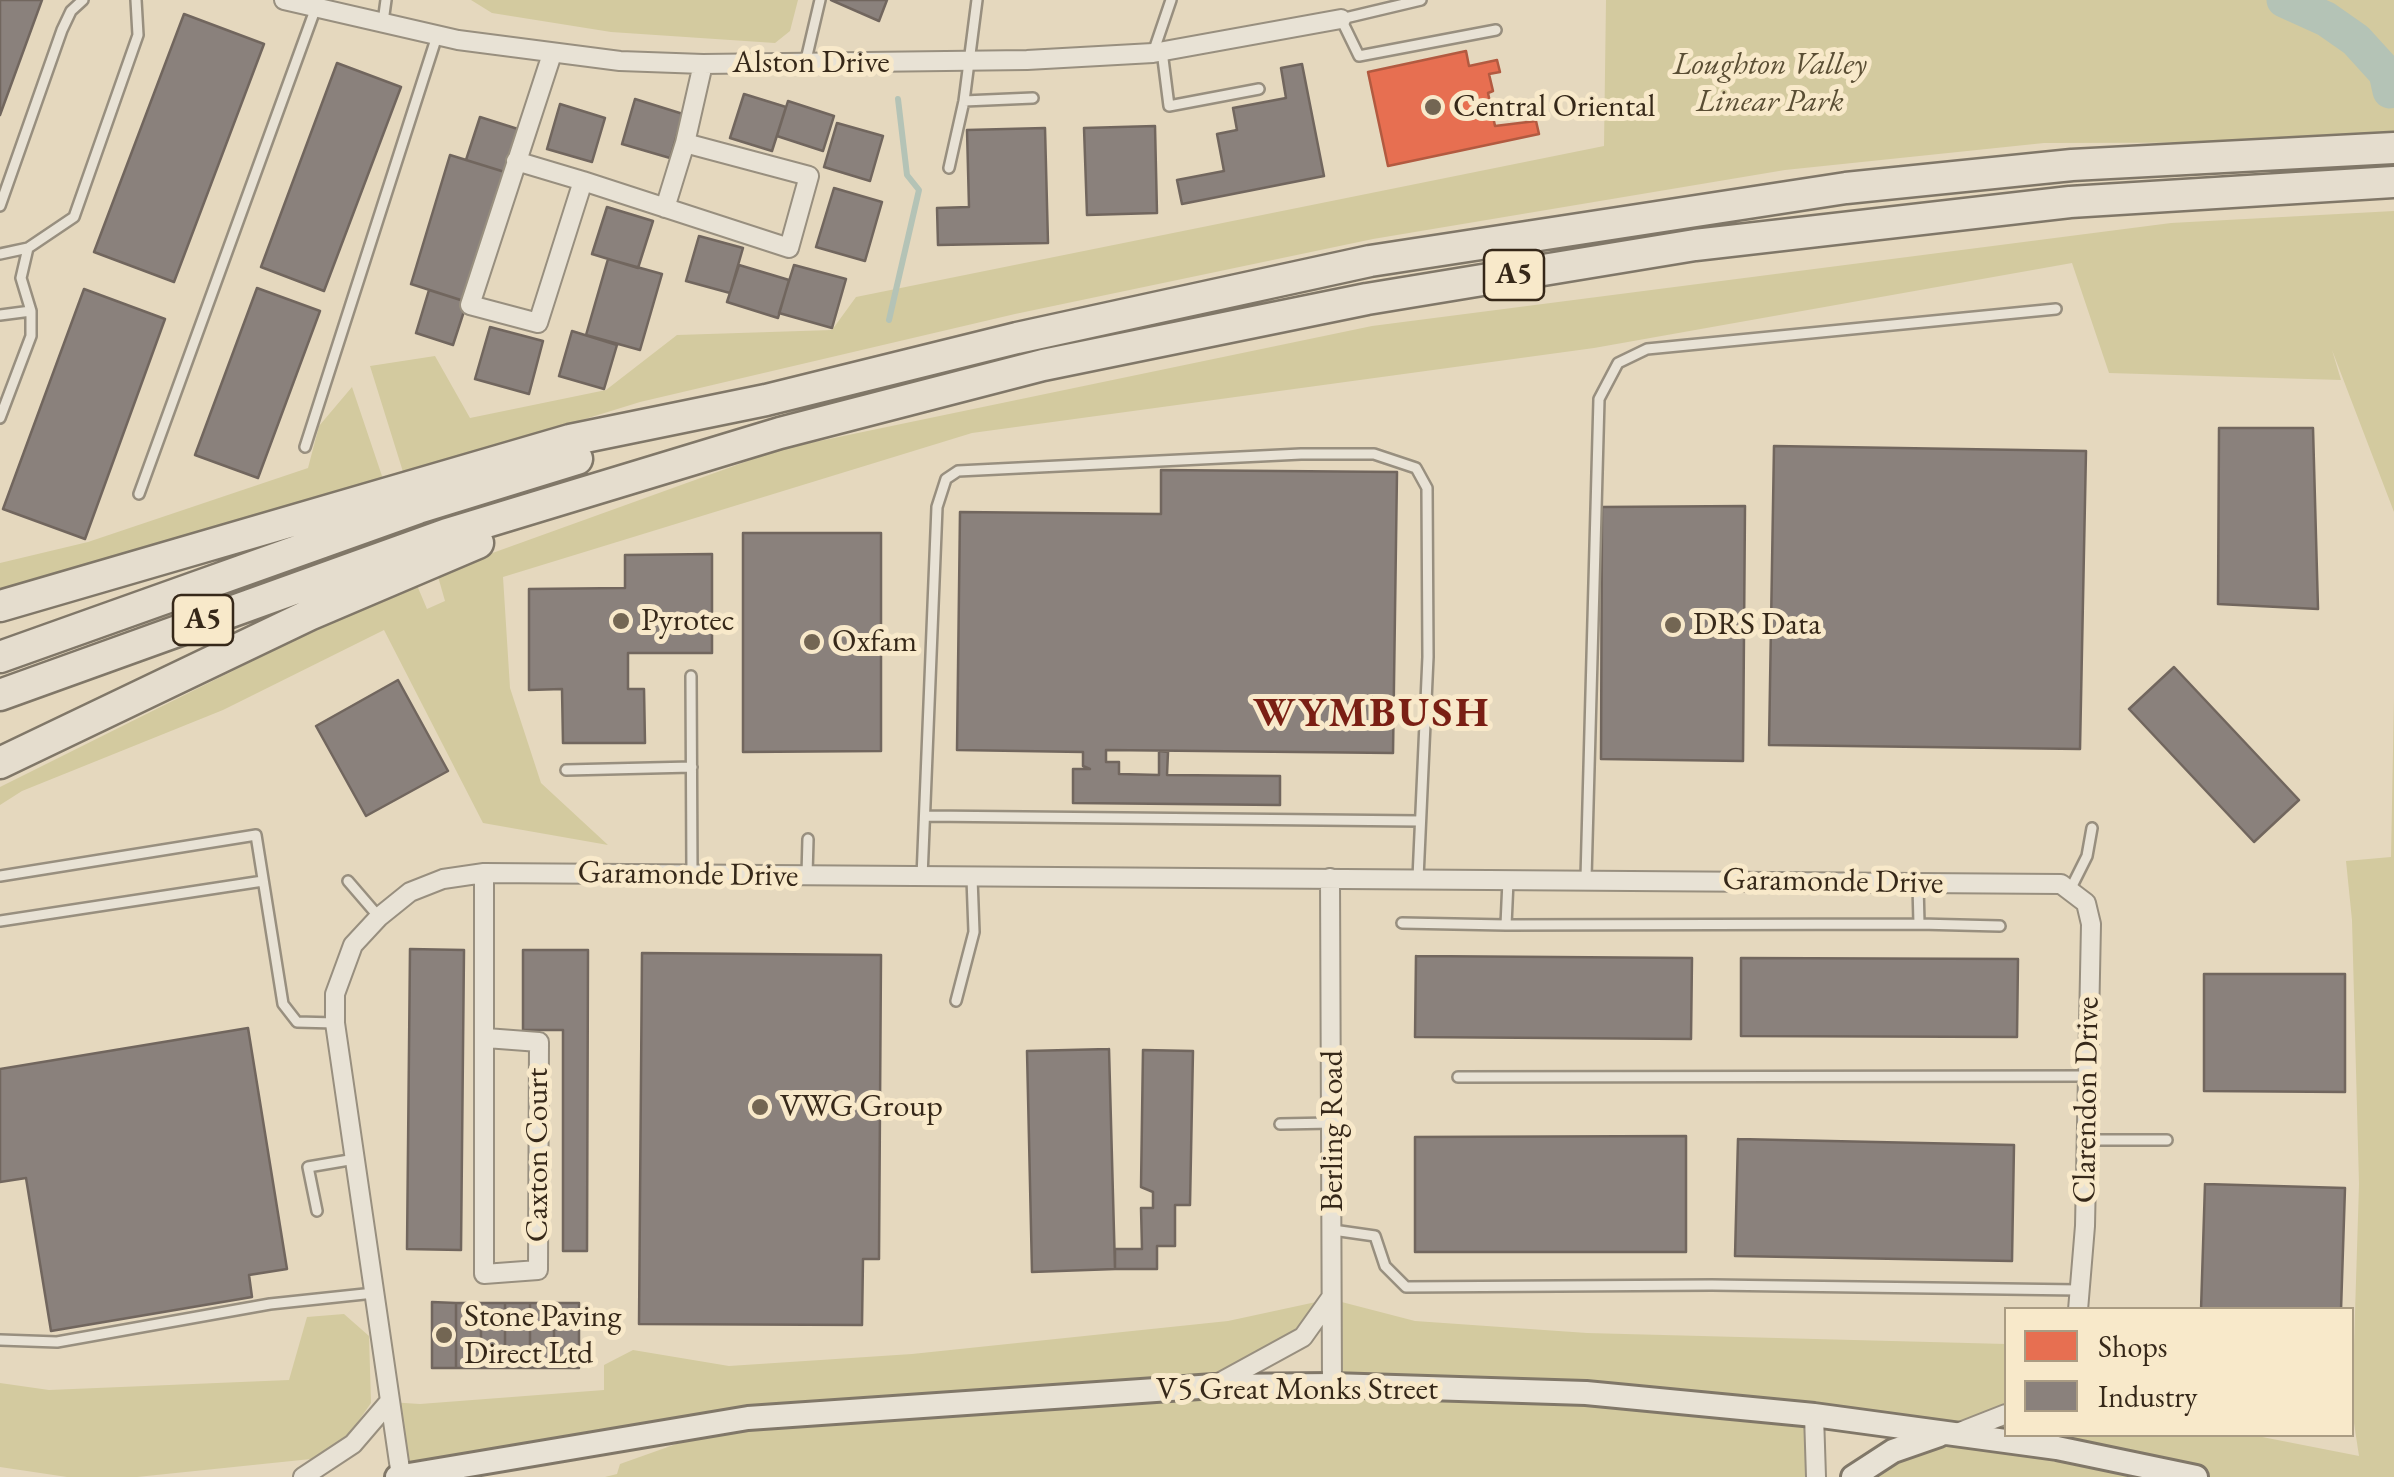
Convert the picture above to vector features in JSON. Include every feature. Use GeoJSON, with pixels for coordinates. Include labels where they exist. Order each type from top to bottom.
{"type":"FeatureCollection","features":[{"type":"Feature","properties":{"kind":"highway","name":"A5"},"geometry":{"type":"LineString","coordinates":[[0,657],[434,502],[766,400],[1017,338],[1370,261],[1767,199],[2072,165],[2394,148]]}},
{"type":"Feature","properties":{"kind":"highway","name":"A5"},"geometry":{"type":"LineString","coordinates":[[0,695],[407,548],[652,471],[1044,365],[1405,292],[1695,245],[2070,202],[2394,182]]}},
{"type":"Feature","properties":{"kind":"highway"},"geometry":{"type":"LineString","coordinates":[[0,606],[570,440],[766,400]]}},
{"type":"Feature","properties":{"kind":"highway"},"geometry":{"type":"LineString","coordinates":[[0,763],[368,588],[652,471]]}},
{"type":"Feature","properties":{"kind":"street","name":"Alston Drive"},"geometry":{"type":"LineString","coordinates":[[284,0],[438,36],[552,54],[703,64],[967,61],[1157,52],[1341,19]]}},
{"type":"Feature","properties":{"kind":"street"},"geometry":{"type":"LineString","coordinates":[[552,54],[470,306],[538,323],[583,181]]}},
{"type":"Feature","properties":{"kind":"street"},"geometry":{"type":"LineString","coordinates":[[665,208],[703,64]]}},
{"type":"Feature","properties":{"kind":"street"},"geometry":{"type":"LineString","coordinates":[[516,161],[789,248],[809,176],[685,143]]}},
{"type":"Feature","properties":{"kind":"street","name":"Garamonde Drive"},"geometry":{"type":"LineString","coordinates":[[399,1477],[376,1293],[334,1022],[336,994],[353,945],[379,917],[426,886],[484,874],[1586,878],[2061,884],[2075,891]]}},
{"type":"Feature","properties":{"kind":"street","name":"Caxton Court"},"geometry":{"type":"LineString","coordinates":[[484,874],[484,1274],[538,1270],[539,1042],[486,1038]]}},
{"type":"Feature","properties":{"kind":"street","name":"Berling Road"},"geometry":{"type":"LineString","coordinates":[[1330,878],[1334,1123],[1332,1385]]}},
{"type":"Feature","properties":{"kind":"street","name":"Clarendon Drive"},"geometry":{"type":"LineString","coordinates":[[2075,891],[2091,924],[2088,1140],[2079,1300]]}},
{"type":"Feature","properties":{"kind":"street"},"geometry":{"type":"LineString","coordinates":[[1214,1386],[1303,1337],[1330,1299]]}},
{"type":"Feature","properties":{"kind":"street","name":"V5 Great Monks Street"},"geometry":{"type":"LineString","coordinates":[[399,1477],[748,1418],[1214,1386],[1332,1385],[1586,1393],[2004,1437]]}},
{"type":"Feature","properties":{"kind":"street"},"geometry":{"type":"LineString","coordinates":[[303,1477],[353,1444],[389,1402]]}},
{"type":"Feature","properties":{"kind":"street"},"geometry":{"type":"LineString","coordinates":[[1814,1415],[1816,1477]]}},
{"type":"Feature","properties":{"kind":"street"},"geometry":{"type":"LineString","coordinates":[[1853,1477],[1893,1451],[2004,1415]]}},
{"type":"Feature","properties":{"kind":"street","name":"V5 Great Monks Street"},"geometry":{"type":"LineString","coordinates":[[2004,1437],[2058,1441],[2196,1477]]}},
{"type":"Feature","properties":{"kind":"lane"},"geometry":{"type":"LineString","coordinates":[[0,206],[70,10],[83,0]]}},
{"type":"Feature","properties":{"kind":"lane"},"geometry":{"type":"LineString","coordinates":[[0,254],[28,248],[74,217],[138,34],[136,0]]}},
{"type":"Feature","properties":{"kind":"lane"},"geometry":{"type":"LineString","coordinates":[[382,23],[386,0]]}},
{"type":"Feature","properties":{"kind":"lane"},"geometry":{"type":"LineString","coordinates":[[805,64],[820,0]]}},
{"type":"Feature","properties":{"kind":"lane"},"geometry":{"type":"LineString","coordinates":[[949,168],[964,101],[977,0]]}},
{"type":"Feature","properties":{"kind":"lane"},"geometry":{"type":"LineString","coordinates":[[1171,0],[1157,52],[1169,106],[1258,89]]}},
{"type":"Feature","properties":{"kind":"lane"},"geometry":{"type":"LineString","coordinates":[[1420,0],[1341,19],[1358,56],[1496,30]]}},
{"type":"Feature","properties":{"kind":"lane"},"geometry":{"type":"LineString","coordinates":[[140,494],[315,10]]}},
{"type":"Feature","properties":{"kind":"lane"},"geometry":{"type":"LineString","coordinates":[[305,448],[438,36]]}},
{"type":"Feature","properties":{"kind":"lane"},"geometry":{"type":"LineString","coordinates":[[964,101],[1033,98]]}},
{"type":"Feature","properties":{"kind":"lane"},"geometry":{"type":"LineString","coordinates":[[0,418],[31,336],[31,311],[21,278],[28,248]]}},
{"type":"Feature","properties":{"kind":"lane"},"geometry":{"type":"LineString","coordinates":[[1586,878],[1599,399],[1618,363],[1647,349],[2056,309]]}},
{"type":"Feature","properties":{"kind":"lane"},"geometry":{"type":"LineString","coordinates":[[0,315],[31,311]]}},
{"type":"Feature","properties":{"kind":"lane"},"geometry":{"type":"LineString","coordinates":[[922,877],[937,507],[946,479],[958,471],[1374,454],[1416,468],[1427,488],[1428,657],[1418,878]]}},
{"type":"Feature","properties":{"kind":"lane"},"geometry":{"type":"LineString","coordinates":[[691,676],[692,876]]}},
{"type":"Feature","properties":{"kind":"lane"},"geometry":{"type":"LineString","coordinates":[[566,770],[692,767]]}},
{"type":"Feature","properties":{"kind":"lane"},"geometry":{"type":"LineString","coordinates":[[926,816],[1420,820]]}},
{"type":"Feature","properties":{"kind":"lane"},"geometry":{"type":"LineString","coordinates":[[2075,891],[2092,828]]}},
{"type":"Feature","properties":{"kind":"lane"},"geometry":{"type":"LineString","coordinates":[[0,876],[256,835],[283,1004],[297,1022],[334,1022]]}},
{"type":"Feature","properties":{"kind":"lane"},"geometry":{"type":"LineString","coordinates":[[807,878],[808,839]]}},
{"type":"Feature","properties":{"kind":"lane"},"geometry":{"type":"LineString","coordinates":[[956,1001],[974,932],[972,878]]}},
{"type":"Feature","properties":{"kind":"lane"},"geometry":{"type":"LineString","coordinates":[[348,880],[379,917]]}},
{"type":"Feature","properties":{"kind":"lane"},"geometry":{"type":"LineString","coordinates":[[1506,925],[1508,880]]}},
{"type":"Feature","properties":{"kind":"lane"},"geometry":{"type":"LineString","coordinates":[[0,921],[263,881]]}},
{"type":"Feature","properties":{"kind":"lane"},"geometry":{"type":"LineString","coordinates":[[1918,884],[1919,924]]}},
{"type":"Feature","properties":{"kind":"lane"},"geometry":{"type":"LineString","coordinates":[[1402,922],[2000,926]]}},
{"type":"Feature","properties":{"kind":"lane"},"geometry":{"type":"LineString","coordinates":[[1458,1076],[2087,1076]]}},
{"type":"Feature","properties":{"kind":"lane"},"geometry":{"type":"LineString","coordinates":[[1280,1124],[1334,1123]]}},
{"type":"Feature","properties":{"kind":"lane"},"geometry":{"type":"LineString","coordinates":[[2088,1140],[2168,1140]]}},
{"type":"Feature","properties":{"kind":"lane"},"geometry":{"type":"LineString","coordinates":[[317,1210],[308,1167],[355,1159]]}},
{"type":"Feature","properties":{"kind":"lane"},"geometry":{"type":"LineString","coordinates":[[1333,1230],[1374,1236],[1385,1266],[1406,1287],[1712,1284],[2079,1300]]}},
{"type":"Feature","properties":{"kind":"lane"},"geometry":{"type":"LineString","coordinates":[[0,1340],[58,1342],[268,1304],[376,1293]]}},
{"type":"Feature","properties":{"kind":"green space"},"geometry":{"type":"Polygon","coordinates":[[[471,0],[798,0],[790,31],[775,43],[611,32],[492,13],[471,0]]]}},
{"type":"Feature","properties":{"kind":"green space","name":"Loughton Valley Linear Park"},"geometry":{"type":"Polygon","coordinates":[[[1606,0],[2394,0],[2394,142],[2044,143],[1785,170],[1373,239],[1015,314],[640,402],[404,475],[370,366],[435,356],[470,418],[606,390],[677,335],[832,330],[856,297],[1604,146],[1606,0]]]}},
{"type":"Feature","properties":{"kind":"green space"},"geometry":{"type":"Polygon","coordinates":[[[2394,211],[2394,512],[2332,350],[2341,380],[2109,373],[2072,263],[1594,348],[972,433],[503,577],[510,688],[541,783],[608,845],[483,823],[384,630],[223,710],[22,791],[0,805],[0,787],[375,600],[416,583],[427,609],[445,601],[437,573],[781,449],[1372,326],[2171,223],[2394,211]]]}},
{"type":"Feature","properties":{"kind":"green space"},"geometry":{"type":"Polygon","coordinates":[[[352,387],[383,479],[0,591],[0,563],[88,542],[308,468],[319,426],[352,387]]]}},
{"type":"Feature","properties":{"kind":"green space"},"geometry":{"type":"Polygon","coordinates":[[[2394,698],[2394,1477],[1853,1477],[1944,1434],[1815,1415],[1816,1477],[605,1477],[617,1474],[620,1464],[741,1421],[401,1476],[389,1402],[420,1404],[604,1390],[604,1365],[633,1350],[729,1366],[912,1354],[1228,1321],[1330,1299],[1415,1321],[1587,1333],[2004,1344],[2004,1415],[1957,1433],[2057,1447],[2059,1437],[2262,1437],[2359,1456],[2354,1423],[2354,1345],[2359,1184],[2352,920],[2346,861],[2391,857],[2394,698]],[[1330,1301],[1303,1337],[1217,1384],[1331,1385],[1330,1301]]]}},
{"type":"Feature","properties":{"kind":"green space"},"geometry":{"type":"Polygon","coordinates":[[[344,1314],[369,1336],[371,1403],[346,1439],[311,1459],[137,1477],[67,1477],[0,1467],[0,1383],[49,1390],[289,1380],[307,1317],[344,1314]]]}},
{"type":"Feature","properties":{"kind":"building: Shops","name":"Central Oriental"},"geometry":{"type":"Polygon","coordinates":[[[1466,51],[1469,66],[1497,60],[1500,72],[1489,74],[1493,91],[1488,93],[1495,126],[1536,121],[1539,134],[1388,166],[1368,72],[1466,51]]]}},
{"type":"Feature","properties":{"kind":"building: Industry"},"geometry":{"type":"Polygon","coordinates":[[[0,0],[42,0],[0,115],[0,0]]]}},
{"type":"Feature","properties":{"kind":"building: Industry"},"geometry":{"type":"Polygon","coordinates":[[[831,0],[887,0],[879,21],[831,0]]]}},
{"type":"Feature","properties":{"kind":"building: Industry"},"geometry":{"type":"Polygon","coordinates":[[[184,14],[264,44],[174,282],[94,252],[184,14]]]}},
{"type":"Feature","properties":{"kind":"building: Industry"},"geometry":{"type":"Polygon","coordinates":[[[337,63],[401,87],[324,291],[261,267],[337,63]]]}},
{"type":"Feature","properties":{"kind":"building: Industry"},"geometry":{"type":"Polygon","coordinates":[[[1302,64],[1324,176],[1182,204],[1177,180],[1224,171],[1217,134],[1237,130],[1233,108],[1286,98],[1281,68],[1302,64]]]}},
{"type":"Feature","properties":{"kind":"building: Industry"},"geometry":{"type":"Polygon","coordinates":[[[744,94],[786,107],[772,151],[730,138],[744,94]]]}},
{"type":"Feature","properties":{"kind":"building: Industry"},"geometry":{"type":"Polygon","coordinates":[[[635,99],[683,114],[670,158],[622,144],[635,99]]]}},
{"type":"Feature","properties":{"kind":"building: Industry"},"geometry":{"type":"Polygon","coordinates":[[[788,101],[834,116],[823,151],[777,136],[788,101]]]}},
{"type":"Feature","properties":{"kind":"building: Industry"},"geometry":{"type":"Polygon","coordinates":[[[560,104],[605,118],[592,162],[547,149],[560,104]]]}},
{"type":"Feature","properties":{"kind":"building: Industry"},"geometry":{"type":"Polygon","coordinates":[[[480,117],[521,130],[508,173],[466,160],[480,117]]]}},
{"type":"Feature","properties":{"kind":"building: Industry"},"geometry":{"type":"Polygon","coordinates":[[[837,123],[883,136],[870,181],[824,167],[837,123]]]}},
{"type":"Feature","properties":{"kind":"building: Industry"},"geometry":{"type":"Polygon","coordinates":[[[1155,126],[1157,213],[1087,215],[1084,128],[1155,126]]]}},
{"type":"Feature","properties":{"kind":"building: Industry"},"geometry":{"type":"Polygon","coordinates":[[[1045,128],[1048,243],[938,245],[937,208],[969,207],[967,130],[1045,128]]]}},
{"type":"Feature","properties":{"kind":"building: Industry"},"geometry":{"type":"Polygon","coordinates":[[[450,155],[508,173],[467,302],[411,284],[450,155]]]}},
{"type":"Feature","properties":{"kind":"building: Industry"},"geometry":{"type":"Polygon","coordinates":[[[834,188],[882,202],[865,261],[816,247],[834,188]]]}},
{"type":"Feature","properties":{"kind":"building: Industry"},"geometry":{"type":"Polygon","coordinates":[[[607,207],[653,221],[638,268],[592,254],[607,207]]]}},
{"type":"Feature","properties":{"kind":"building: Industry"},"geometry":{"type":"Polygon","coordinates":[[[699,236],[743,248],[730,293],[686,281],[699,236]]]}},
{"type":"Feature","properties":{"kind":"building: Industry"},"geometry":{"type":"Polygon","coordinates":[[[608,259],[662,274],[640,350],[586,335],[608,259]]]}},
{"type":"Feature","properties":{"kind":"building: Industry"},"geometry":{"type":"Polygon","coordinates":[[[739,265],[789,280],[778,318],[727,302],[739,265]]]}},
{"type":"Feature","properties":{"kind":"building: Industry"},"geometry":{"type":"Polygon","coordinates":[[[794,265],[846,279],[832,328],[779,313],[794,265]]]}},
{"type":"Feature","properties":{"kind":"building: Industry"},"geometry":{"type":"Polygon","coordinates":[[[257,288],[320,311],[258,478],[195,455],[257,288]]]}},
{"type":"Feature","properties":{"kind":"building: Industry"},"geometry":{"type":"Polygon","coordinates":[[[84,289],[165,319],[85,539],[3,509],[84,289]]]}},
{"type":"Feature","properties":{"kind":"building: Industry"},"geometry":{"type":"Polygon","coordinates":[[[429,290],[467,302],[453,345],[416,333],[429,290]]]}},
{"type":"Feature","properties":{"kind":"building: Industry"},"geometry":{"type":"Polygon","coordinates":[[[490,327],[543,341],[529,394],[475,379],[490,327]]]}},
{"type":"Feature","properties":{"kind":"building: Industry"},"geometry":{"type":"Polygon","coordinates":[[[572,331],[617,345],[604,389],[559,376],[572,331]]]}},
{"type":"Feature","properties":{"kind":"building: Industry"},"geometry":{"type":"Polygon","coordinates":[[[2219,428],[2313,428],[2318,609],[2218,604],[2219,428]]]}},
{"type":"Feature","properties":{"kind":"building: Industry"},"geometry":{"type":"Polygon","coordinates":[[[1774,446],[2086,451],[2080,749],[1769,745],[1774,446]]]}},
{"type":"Feature","properties":{"kind":"building: Industry"},"geometry":{"type":"Polygon","coordinates":[[[1161,470],[1397,472],[1393,753],[1106,750],[1106,762],[1119,762],[1119,774],[1159,775],[1159,751],[1168,752],[1167,775],[1280,776],[1280,805],[1073,803],[1073,769],[1090,769],[1083,766],[1083,752],[957,750],[960,512],[1161,514],[1161,470]]]}},
{"type":"Feature","properties":{"kind":"building: Industry","name":"DRS Data"},"geometry":{"type":"Polygon","coordinates":[[[1745,506],[1743,761],[1601,759],[1602,507],[1745,506]]]}},
{"type":"Feature","properties":{"kind":"building: Industry","name":"Oxfam"},"geometry":{"type":"Polygon","coordinates":[[[743,533],[881,533],[881,751],[743,752],[743,533]]]}},
{"type":"Feature","properties":{"kind":"building: Industry","name":"Pyrotec"},"geometry":{"type":"Polygon","coordinates":[[[712,554],[712,653],[628,653],[628,689],[644,689],[645,743],[563,743],[562,689],[529,690],[529,589],[625,588],[625,555],[712,554]]]}},
{"type":"Feature","properties":{"kind":"building: Industry"},"geometry":{"type":"Polygon","coordinates":[[[2174,667],[2299,800],[2254,842],[2129,709],[2174,667]]]}},
{"type":"Feature","properties":{"kind":"building: Industry"},"geometry":{"type":"Polygon","coordinates":[[[398,680],[448,771],[366,816],[316,726],[398,680]]]}},
{"type":"Feature","properties":{"kind":"building: Industry"},"geometry":{"type":"Polygon","coordinates":[[[410,949],[464,950],[461,1250],[407,1249],[410,949]]]}},
{"type":"Feature","properties":{"kind":"building: Industry"},"geometry":{"type":"Polygon","coordinates":[[[523,950],[588,950],[587,1251],[563,1251],[563,1030],[523,1030],[523,950]]]}},
{"type":"Feature","properties":{"kind":"building: Industry","name":"VWG Group"},"geometry":{"type":"Polygon","coordinates":[[[642,953],[881,955],[879,1259],[863,1259],[862,1325],[639,1324],[642,953]]]}},
{"type":"Feature","properties":{"kind":"building: Industry"},"geometry":{"type":"Polygon","coordinates":[[[1416,956],[1692,958],[1691,1039],[1415,1037],[1416,956]]]}},
{"type":"Feature","properties":{"kind":"building: Industry"},"geometry":{"type":"Polygon","coordinates":[[[1741,958],[2018,959],[2017,1037],[1741,1036],[1741,958]]]}},
{"type":"Feature","properties":{"kind":"building: Industry"},"geometry":{"type":"Polygon","coordinates":[[[2204,974],[2345,974],[2345,1092],[2204,1091],[2204,974]]]}},
{"type":"Feature","properties":{"kind":"building: Industry"},"geometry":{"type":"Polygon","coordinates":[[[248,1028],[287,1269],[249,1275],[252,1297],[51,1331],[26,1178],[0,1182],[0,1069],[248,1028]]]}},
{"type":"Feature","properties":{"kind":"building: Industry"},"geometry":{"type":"Polygon","coordinates":[[[1109,1049],[1115,1269],[1032,1272],[1027,1051],[1109,1049]]]}},
{"type":"Feature","properties":{"kind":"building: Industry"},"geometry":{"type":"Polygon","coordinates":[[[1143,1050],[1193,1051],[1190,1205],[1175,1205],[1175,1246],[1157,1246],[1157,1269],[1115,1269],[1115,1249],[1142,1249],[1141,1208],[1153,1208],[1153,1192],[1141,1187],[1143,1050]]]}},
{"type":"Feature","properties":{"kind":"building: Industry"},"geometry":{"type":"Polygon","coordinates":[[[1686,1136],[1686,1252],[1415,1252],[1415,1137],[1686,1136]]]}},
{"type":"Feature","properties":{"kind":"building: Industry"},"geometry":{"type":"Polygon","coordinates":[[[1738,1139],[2014,1145],[2012,1261],[1735,1256],[1738,1139]]]}},
{"type":"Feature","properties":{"kind":"building: Industry"},"geometry":{"type":"Polygon","coordinates":[[[2205,1184],[2345,1188],[2341,1307],[2201,1307],[2205,1184]]]}},
{"type":"Feature","properties":{"kind":"building: Industry","name":"Stone Paving Direct Ltd"},"geometry":{"type":"Polygon","coordinates":[[[432,1302],[456,1303],[456,1368],[432,1368],[432,1302]]]}},
{"type":"Feature","properties":{"kind":"building: Industry"},"geometry":{"type":"Polygon","coordinates":[[[456,1303],[481,1303],[481,1368],[456,1368],[456,1303]]]}},
{"type":"Feature","properties":{"kind":"building: Industry"},"geometry":{"type":"Polygon","coordinates":[[[481,1303],[505,1303],[505,1368],[481,1368],[481,1303]]]}},
{"type":"Feature","properties":{"kind":"building: Industry"},"geometry":{"type":"Polygon","coordinates":[[[505,1303],[530,1303],[530,1368],[505,1368],[505,1303]]]}},
{"type":"Feature","properties":{"kind":"building: Industry"},"geometry":{"type":"Polygon","coordinates":[[[530,1303],[554,1303],[554,1368],[530,1368],[530,1303]]]}},
{"type":"Feature","properties":{"kind":"building: Industry"},"geometry":{"type":"Polygon","coordinates":[[[554,1303],[579,1303],[579,1368],[554,1368],[554,1303]]]}},
{"type":"Feature","properties":{"kind":"waterway"},"geometry":{"type":"LineString","coordinates":[[2284,0],[2326,19],[2356,40],[2386,73],[2390,91]]}},
{"type":"Feature","properties":{"kind":"waterway"},"geometry":{"type":"LineString","coordinates":[[889,320],[919,190],[907,175],[898,99]]}},
{"type":"Feature","properties":{"kind":"place","name":"Central Oriental"},"geometry":{"type":"Point","coordinates":[1433,107]}},
{"type":"Feature","properties":{"kind":"place","name":"Pyrotec"},"geometry":{"type":"Point","coordinates":[621,621]}},
{"type":"Feature","properties":{"kind":"place","name":"DRS Data"},"geometry":{"type":"Point","coordinates":[1673,625]}},
{"type":"Feature","properties":{"kind":"place","name":"Oxfam"},"geometry":{"type":"Point","coordinates":[812,642]}},
{"type":"Feature","properties":{"kind":"place","name":"VWG Group"},"geometry":{"type":"Point","coordinates":[760,1107]}},
{"type":"Feature","properties":{"kind":"place","name":"Stone Paving Direct Ltd"},"geometry":{"type":"Point","coordinates":[444,1335]}},
{"type":"Feature","properties":{"kind":"district","name":"WYMBUSH"},"geometry":{"type":"Point","coordinates":[1372,715]}}]}
